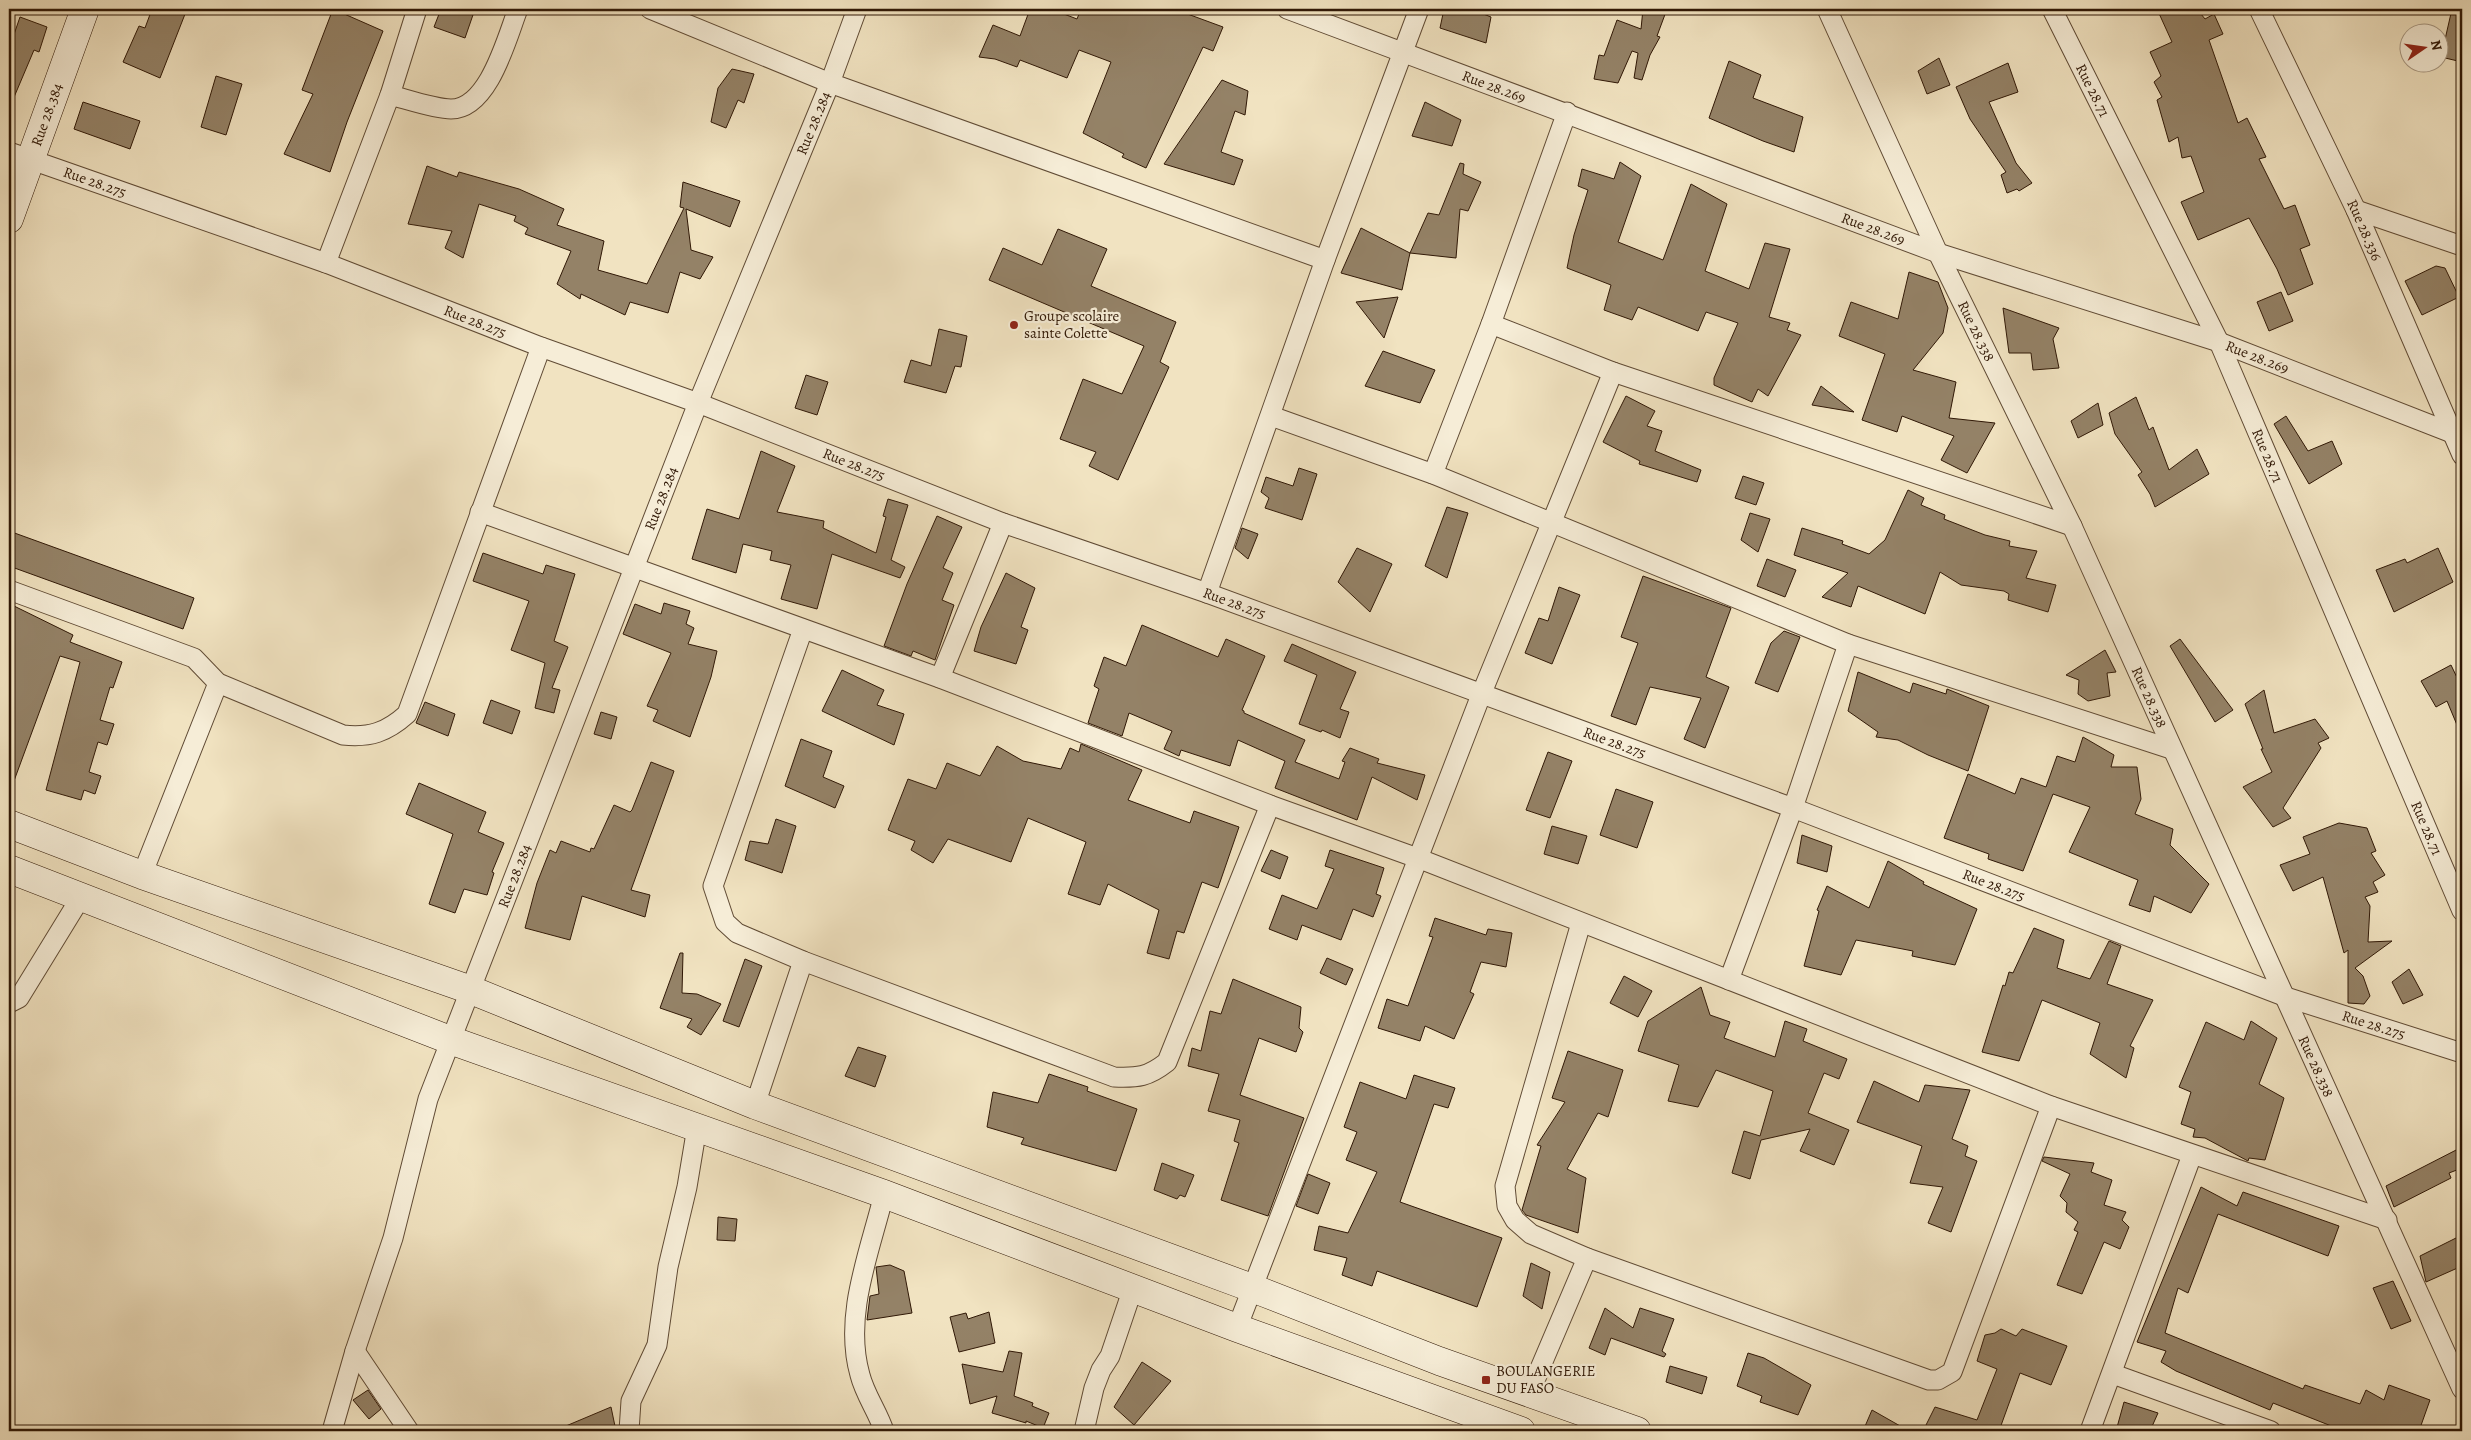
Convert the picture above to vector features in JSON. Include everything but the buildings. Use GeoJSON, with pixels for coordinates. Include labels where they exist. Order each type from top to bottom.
{"type":"FeatureCollection","features":[{"type":"Feature","properties":{"kind":"main road","name":"Rue 28.384"},"geometry":{"type":"LineString","coordinates":[[9,219],[20,156],[85,9]]}},
{"type":"Feature","properties":{"kind":"main road"},"geometry":{"type":"LineString","coordinates":[[9,824],[142,875],[471,990],[755,1105],[1252,1288],[1439,1361],[1637,1431]]}},
{"type":"Feature","properties":{"kind":"main road"},"geometry":{"type":"LineString","coordinates":[[9,869],[450,1040],[884,1194],[1237,1328],[1521,1431]]}},
{"type":"Feature","properties":{"kind":"street"},"geometry":{"type":"LineString","coordinates":[[326,263],[390,96],[417,9]]}},
{"type":"Feature","properties":{"kind":"street"},"geometry":{"type":"LineString","coordinates":[[390,96],[451,109],[465,105],[478,96],[488,84],[518,9]]}},
{"type":"Feature","properties":{"kind":"street"},"geometry":{"type":"LineString","coordinates":[[650,9],[830,83],[1326,260]]}},
{"type":"Feature","properties":{"kind":"street","name":"Rue 28.284"},"geometry":{"type":"LineString","coordinates":[[332,1431],[355,1351],[393,1238],[428,1099],[698,403],[830,83],[857,9]]}},
{"type":"Feature","properties":{"kind":"street","name":"Rue 28.269"},"geometry":{"type":"LineString","coordinates":[[1287,9],[1567,112],[1938,253],[2219,342],[2457,435]]}},
{"type":"Feature","properties":{"kind":"street"},"geometry":{"type":"LineString","coordinates":[[1207,593],[1326,260],[1419,9]]}},
{"type":"Feature","properties":{"kind":"street","name":"Rue 28.338"},"geometry":{"type":"LineString","coordinates":[[1826,9],[1938,253],[2072,526],[2171,749],[2286,997],[2462,1389]]}},
{"type":"Feature","properties":{"kind":"street","name":"Rue 28.71"},"geometry":{"type":"LineString","coordinates":[[2052,9],[2219,342],[2462,911]]}},
{"type":"Feature","properties":{"kind":"street","name":"Rue 28.336"},"geometry":{"type":"LineString","coordinates":[[2260,9],[2356,210],[2457,435],[2462,455]]}},
{"type":"Feature","properties":{"kind":"street"},"geometry":{"type":"LineString","coordinates":[[1433,474],[1491,324],[1567,112]]}},
{"type":"Feature","properties":{"kind":"street","name":"Rue 28.275"},"geometry":{"type":"LineString","coordinates":[[20,156],[326,263],[541,347],[698,403],[1003,523],[1207,593],[1481,695],[1794,808],[2286,997],[2462,1053]]}},
{"type":"Feature","properties":{"kind":"street"},"geometry":{"type":"LineString","coordinates":[[2356,210],[2462,246]]}},
{"type":"Feature","properties":{"kind":"street"},"geometry":{"type":"LineString","coordinates":[[1491,324],[1613,372],[2072,526]]}},
{"type":"Feature","properties":{"kind":"street"},"geometry":{"type":"LineString","coordinates":[[9,590],[194,658],[218,683],[343,735],[360,737],[378,734],[394,726],[407,714],[541,347]]}},
{"type":"Feature","properties":{"kind":"street"},"geometry":{"type":"LineString","coordinates":[[1237,1328],[1420,859],[1481,695],[1613,372]]}},
{"type":"Feature","properties":{"kind":"street"},"geometry":{"type":"LineString","coordinates":[[1271,416],[1433,474],[1552,525],[1848,644],[2171,749]]}},
{"type":"Feature","properties":{"kind":"street"},"geometry":{"type":"LineString","coordinates":[[480,512],[940,678],[1270,805],[1420,859],[2051,1106],[2387,1220]]}},
{"type":"Feature","properties":{"kind":"street"},"geometry":{"type":"LineString","coordinates":[[940,678],[1003,523]]}},
{"type":"Feature","properties":{"kind":"street"},"geometry":{"type":"LineString","coordinates":[[803,629],[713,886],[725,922],[738,933],[803,961],[1114,1077],[1136,1078],[1153,1073],[1167,1062],[1270,805]]}},
{"type":"Feature","properties":{"kind":"street"},"geometry":{"type":"LineString","coordinates":[[1729,980],[1794,808],[1848,644]]}},
{"type":"Feature","properties":{"kind":"street"},"geometry":{"type":"LineString","coordinates":[[142,875],[218,683]]}},
{"type":"Feature","properties":{"kind":"street"},"geometry":{"type":"LineString","coordinates":[[9,1003],[19,998],[81,897]]}},
{"type":"Feature","properties":{"kind":"street"},"geometry":{"type":"LineString","coordinates":[[1581,923],[1505,1186],[1507,1206],[1515,1220],[1531,1234],[1587,1258],[1929,1380],[1938,1380],[1952,1372],[2051,1106]]}},
{"type":"Feature","properties":{"kind":"street"},"geometry":{"type":"LineString","coordinates":[[755,1105],[803,961]]}},
{"type":"Feature","properties":{"kind":"street"},"geometry":{"type":"LineString","coordinates":[[629,1431],[631,1401],[657,1345],[668,1267],[687,1187],[697,1127]]}},
{"type":"Feature","properties":{"kind":"street"},"geometry":{"type":"LineString","coordinates":[[2090,1431],[2113,1374],[2192,1155]]}},
{"type":"Feature","properties":{"kind":"street"},"geometry":{"type":"LineString","coordinates":[[884,1194],[856,1303],[854,1333],[859,1373],[884,1431]]}},
{"type":"Feature","properties":{"kind":"street"},"geometry":{"type":"LineString","coordinates":[[1530,1392],[1587,1258]]}},
{"type":"Feature","properties":{"kind":"street"},"geometry":{"type":"LineString","coordinates":[[1084,1431],[1094,1388],[1101,1370],[1110,1356],[1134,1288]]}},
{"type":"Feature","properties":{"kind":"street"},"geometry":{"type":"LineString","coordinates":[[355,1351],[409,1431]]}},
{"type":"Feature","properties":{"kind":"street"},"geometry":{"type":"LineString","coordinates":[[2113,1374],[2271,1431]]}},
{"type":"Feature","properties":{"kind":"place","name":"Groupe scolaire sainte Colette"},"geometry":{"type":"Point","coordinates":[1014,325]}},
{"type":"Feature","properties":{"kind":"place","name":"BOULANGERIE DU FASO"},"geometry":{"type":"Point","coordinates":[1486,1380]}}]}
